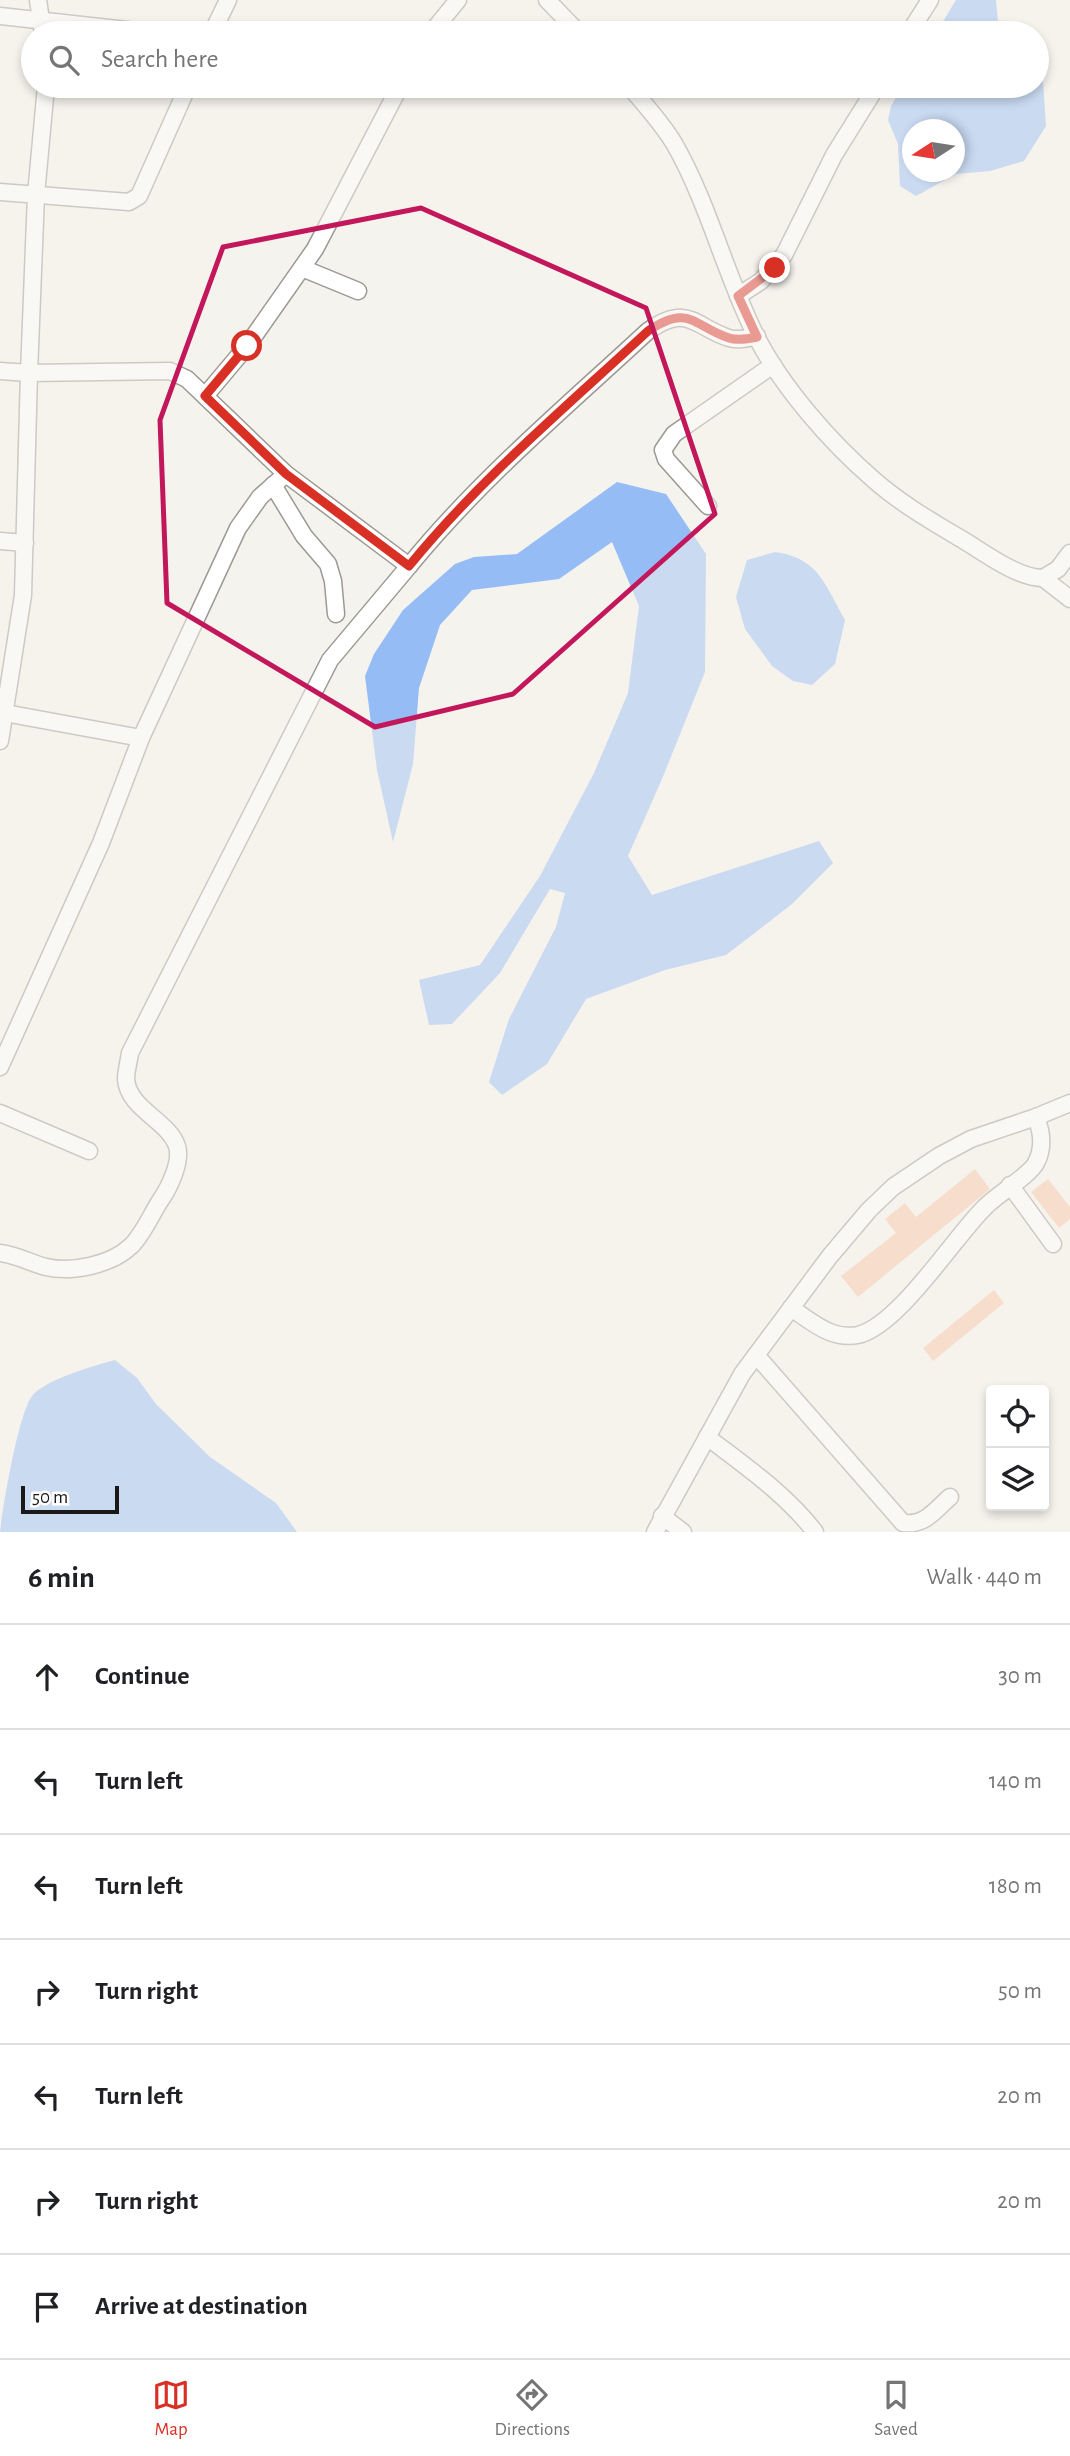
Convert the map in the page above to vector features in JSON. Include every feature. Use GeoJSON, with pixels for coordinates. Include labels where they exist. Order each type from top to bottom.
{"type":"FeatureCollection","features":[{"type":"Feature","properties":{"kind":"street"},"geometry":{"type":"LineString","coordinates":[[38,0],[41,21]]}},
{"type":"Feature","properties":{"kind":"street"},"geometry":{"type":"LineString","coordinates":[[218,21],[228,0]]}},
{"type":"Feature","properties":{"kind":"street"},"geometry":{"type":"LineString","coordinates":[[441,21],[458,0]]}},
{"type":"Feature","properties":{"kind":"street"},"geometry":{"type":"LineString","coordinates":[[547,0],[567,21]]}},
{"type":"Feature","properties":{"kind":"street"},"geometry":{"type":"LineString","coordinates":[[917,21],[930,0]]}},
{"type":"Feature","properties":{"kind":"street"},"geometry":{"type":"LineString","coordinates":[[0,16],[21,21]]}},
{"type":"Feature","properties":{"kind":"street"},"geometry":{"type":"LineString","coordinates":[[0,741],[2,712],[23,595],[36,195],[45,98]]}},
{"type":"Feature","properties":{"kind":"street"},"geometry":{"type":"LineString","coordinates":[[0,192],[129,202],[139,196],[183,98]]}},
{"type":"Feature","properties":{"kind":"street"},"geometry":{"type":"LineString","coordinates":[[205,396],[247,346],[315,249],[394,98]]}},
{"type":"Feature","properties":{"kind":"street"},"geometry":{"type":"LineString","coordinates":[[639,98],[675,145],[757,337],[773,365],[807,409],[874,481],[930,521],[1022,574],[1043,578],[1070,599]]}},
{"type":"Feature","properties":{"kind":"street"},"geometry":{"type":"LineString","coordinates":[[738,296],[761,281],[784,255],[834,155],[870,98]]}},
{"type":"Feature","properties":{"kind":"street"},"geometry":{"type":"LineString","coordinates":[[302,268],[358,291]]}},
{"type":"Feature","properties":{"kind":"street"},"geometry":{"type":"LineString","coordinates":[[0,1253],[14,1255],[46,1267],[75,1269],[113,1259],[132,1245],[165,1195],[175,1168],[178,1148],[170,1134],[133,1098],[126,1081],[130,1053],[330,660],[445,522],[648,331],[661,322],[680,317],[694,319],[730,339],[757,337]]}},
{"type":"Feature","properties":{"kind":"street"},"geometry":{"type":"LineString","coordinates":[[708,506],[666,459],[663,450],[674,434],[773,365]]}},
{"type":"Feature","properties":{"kind":"street"},"geometry":{"type":"LineString","coordinates":[[0,371],[170,371],[187,379],[279,479],[409,566]]}},
{"type":"Feature","properties":{"kind":"street"},"geometry":{"type":"LineString","coordinates":[[279,479],[304,536],[328,564],[333,581],[336,614]]}},
{"type":"Feature","properties":{"kind":"street"},"geometry":{"type":"LineString","coordinates":[[0,1067],[101,843],[141,738],[238,528],[249,510],[279,479]]}},
{"type":"Feature","properties":{"kind":"street"},"geometry":{"type":"LineString","coordinates":[[0,541],[25,543]]}},
{"type":"Feature","properties":{"kind":"street"},"geometry":{"type":"LineString","coordinates":[[1043,578],[1058,569],[1070,553]]}},
{"type":"Feature","properties":{"kind":"street"},"geometry":{"type":"LineString","coordinates":[[2,712],[141,738]]}},
{"type":"Feature","properties":{"kind":"street"},"geometry":{"type":"LineString","coordinates":[[655,1532],[743,1374],[791,1308],[869,1210],[893,1187],[939,1156],[971,1139],[1036,1117],[1070,1102]]}},
{"type":"Feature","properties":{"kind":"street"},"geometry":{"type":"LineString","coordinates":[[0,1113],[89,1151]]}},
{"type":"Feature","properties":{"kind":"street"},"geometry":{"type":"LineString","coordinates":[[791,1308],[830,1334],[845,1336],[861,1335],[885,1320],[903,1303],[973,1219],[1035,1166],[1041,1149],[1042,1130],[1036,1117]]}},
{"type":"Feature","properties":{"kind":"street"},"geometry":{"type":"LineString","coordinates":[[1010,1185],[1053,1244]]}},
{"type":"Feature","properties":{"kind":"street"},"geometry":{"type":"LineString","coordinates":[[756,1355],[903,1523],[914,1524],[925,1519],[950,1497]]}},
{"type":"Feature","properties":{"kind":"street"},"geometry":{"type":"LineString","coordinates":[[707,1437],[802,1514],[815,1532]]}},
{"type":"Feature","properties":{"kind":"street"},"geometry":{"type":"LineString","coordinates":[[662,1516],[683,1532]]}},
{"type":"Feature","properties":{"kind":"highlighted area"},"geometry":{"type":"Polygon","coordinates":[[[421,208],[646,308],[715,514],[513,694],[375,727],[167,603],[160,420],[223,247],[421,208]]]}},
{"type":"Feature","properties":{"kind":"water"},"geometry":{"type":"Polygon","coordinates":[[[956,0],[996,0],[998,21],[943,21],[956,0]]]}},
{"type":"Feature","properties":{"kind":"water"},"geometry":{"type":"Polygon","coordinates":[[[896,98],[1044,98],[1046,126],[1024,161],[990,171],[965,173],[965,119],[902,119],[902,182],[941,182],[916,196],[900,186],[898,144],[888,120],[896,98]]]}},
{"type":"Feature","properties":{"kind":"water"},"geometry":{"type":"Polygon","coordinates":[[[617,482],[666,494],[706,554],[705,672],[628,856],[652,895],[819,841],[833,863],[792,904],[726,955],[665,970],[586,999],[547,1064],[502,1095],[489,1082],[509,1019],[556,927],[565,893],[550,889],[500,973],[452,1024],[429,1025],[419,980],[480,965],[540,876],[594,773],[628,693],[639,606],[612,542],[559,579],[472,590],[440,625],[419,688],[413,764],[393,842],[377,770],[365,676],[374,654],[403,610],[455,564],[474,557],[517,554],[617,482]]]}},
{"type":"Feature","properties":{"kind":"water"},"geometry":{"type":"Polygon","coordinates":[[[775,552],[802,560],[811,567],[826,585],[845,620],[835,664],[812,685],[793,681],[772,666],[745,629],[736,597],[747,560],[775,552]]]}},
{"type":"Feature","properties":{"kind":"water"},"geometry":{"type":"Polygon","coordinates":[[[115,1360],[137,1378],[156,1404],[210,1457],[276,1503],[297,1532],[0,1532],[17,1441],[32,1396],[59,1379],[115,1360]]]}},
{"type":"Feature","properties":{"kind":"building"},"geometry":{"type":"Polygon","coordinates":[[[975,1169],[990,1189],[858,1297],[841,1276],[896,1233],[885,1219],[905,1203],[916,1217],[975,1169]]]}},
{"type":"Feature","properties":{"kind":"building"},"geometry":{"type":"Polygon","coordinates":[[[1048,1179],[1070,1207],[1070,1219],[1059,1228],[1031,1192],[1048,1179]]]}},
{"type":"Feature","properties":{"kind":"building"},"geometry":{"type":"Polygon","coordinates":[[[994,1290],[1004,1303],[933,1361],[923,1348],[994,1290]]]}},
{"type":"Feature","properties":{"kind":"route"},"geometry":{"type":"LineString","coordinates":[[247,346],[205,396],[286,474],[409,566],[445,522],[477,490],[648,331],[661,322],[680,317],[694,319],[730,339],[757,337],[738,296],[775,268]]}}]}
